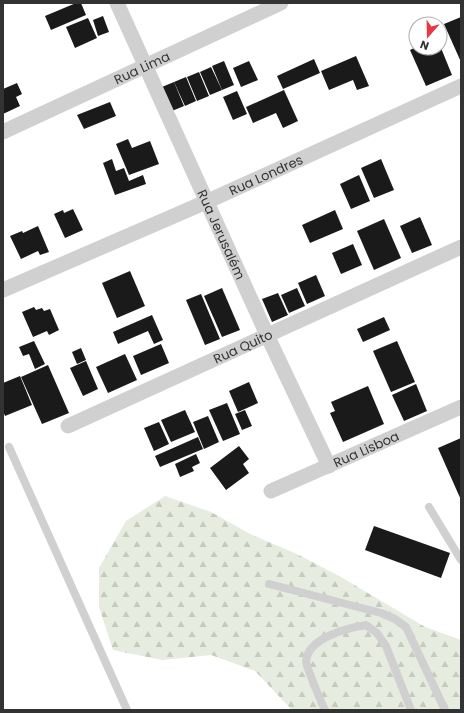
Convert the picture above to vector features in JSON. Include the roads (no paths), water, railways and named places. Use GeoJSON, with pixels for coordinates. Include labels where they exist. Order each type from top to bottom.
{"type":"FeatureCollection","features":[{"type":"Feature","properties":{"kind":"street","name":"Rua Jerusalém"},"geometry":{"type":"LineString","coordinates":[[117,3],[206,202],[329,466]]}},
{"type":"Feature","properties":{"kind":"street","name":"Rua Lima"},"geometry":{"type":"LineString","coordinates":[[3,132],[281,3]]}},
{"type":"Feature","properties":{"kind":"street","name":"Rua Londres"},"geometry":{"type":"LineString","coordinates":[[3,290],[206,202],[461,86]]}},
{"type":"Feature","properties":{"kind":"street","name":"Rua Quito"},"geometry":{"type":"LineString","coordinates":[[68,426],[461,248]]}},
{"type":"Feature","properties":{"kind":"street","name":"Rua Lisboa"},"geometry":{"type":"LineString","coordinates":[[271,491],[461,407]]}},
{"type":"Feature","properties":{"kind":"lane"},"geometry":{"type":"LineString","coordinates":[[9,447],[127,710]]}},
{"type":"Feature","properties":{"kind":"lane"},"geometry":{"type":"LineString","coordinates":[[429,507],[461,560]]}},
{"type":"Feature","properties":{"kind":"lane"},"geometry":{"type":"LineString","coordinates":[[269,584],[381,613],[396,619],[406,627],[445,710]]}},
{"type":"Feature","properties":{"kind":"lane"},"geometry":{"type":"LineString","coordinates":[[325,710],[306,662],[309,652],[320,640],[351,627],[366,625],[377,633],[386,646],[411,710]]}}]}
